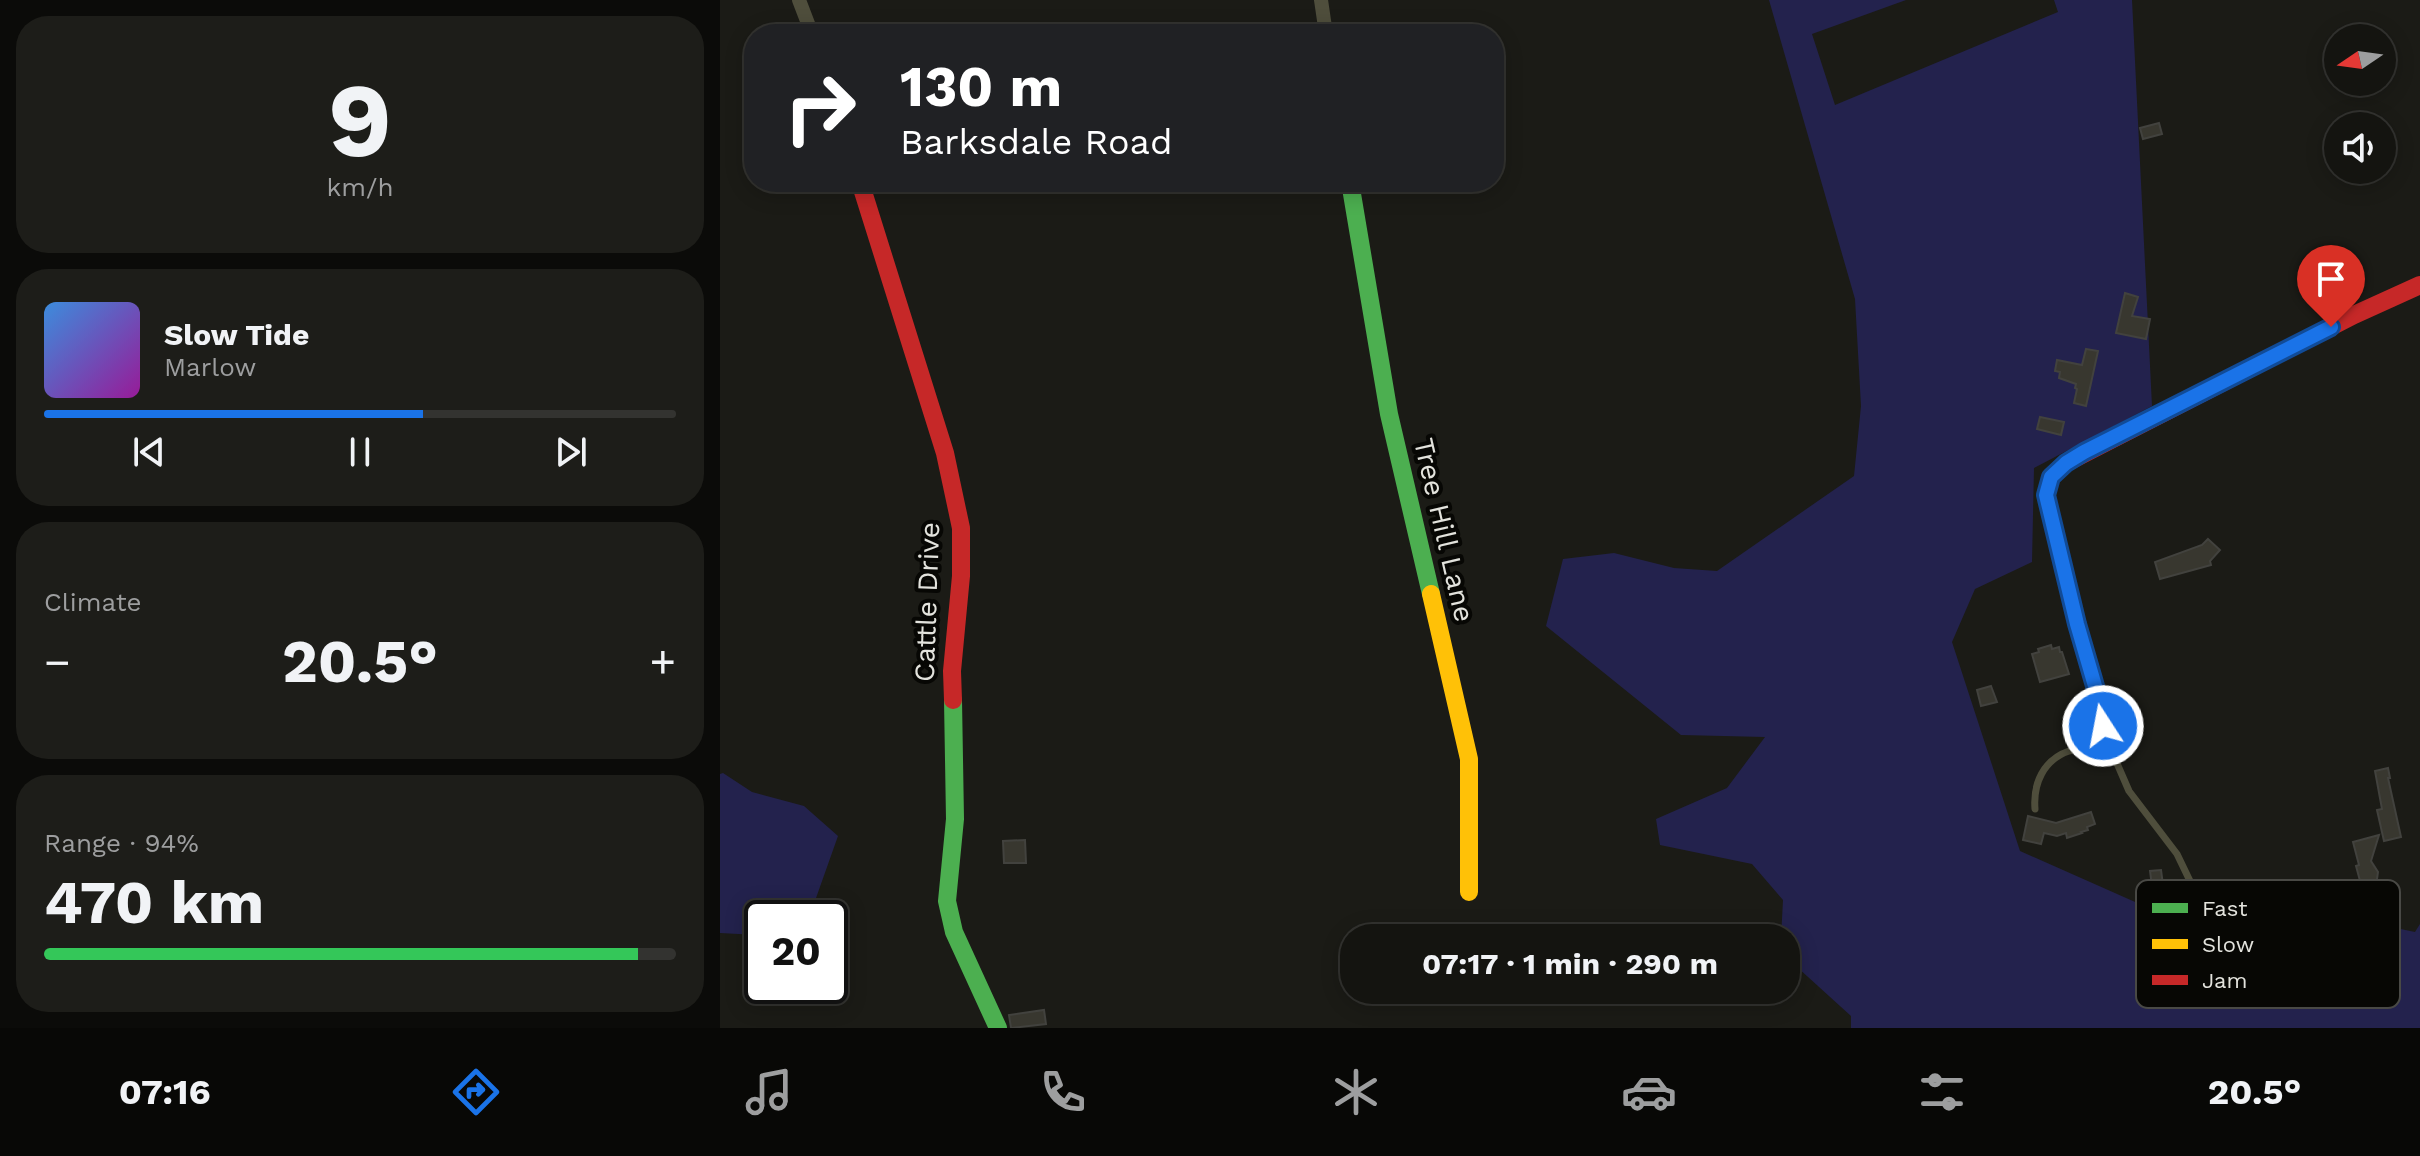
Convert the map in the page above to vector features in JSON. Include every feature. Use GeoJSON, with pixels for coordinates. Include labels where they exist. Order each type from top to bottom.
{"type":"FeatureCollection","features":[{"type":"Feature","properties":{"kind":"street"},"geometry":{"type":"LineString","coordinates":[[799,0],[808,24]]}},
{"type":"Feature","properties":{"kind":"street"},"geometry":{"type":"LineString","coordinates":[[1321,0],[1325,24]]}},
{"type":"Feature","properties":{"kind":"street","name":"Cattle Drive"},"geometry":{"type":"LineString","coordinates":[[863,192],[945,453],[961,528],[961,576],[952,671],[955,819],[947,901],[954,932],[998,1028]]}},
{"type":"Feature","properties":{"kind":"street","name":"Tree Hill Lane"},"geometry":{"type":"LineString","coordinates":[[1352,192],[1389,414],[1469,759],[1469,892]]}},
{"type":"Feature","properties":{"kind":"street"},"geometry":{"type":"LineString","coordinates":[[2066,463],[2341,322],[2420,285]]}},
{"type":"Feature","properties":{"kind":"lane"},"geometry":{"type":"LineString","coordinates":[[2066,463],[2051,477],[2046,495],[2109,745],[2129,791],[2177,854],[2190,880]]}},
{"type":"Feature","properties":{"kind":"lane"},"geometry":{"type":"LineString","coordinates":[[2035,809],[2034,791],[2050,763],[2071,751],[2109,745]]}},
{"type":"Feature","properties":{"kind":"shaded area"},"geometry":{"type":"Polygon","coordinates":[[[1769,0],[1906,0],[1812,34],[1835,105],[2058,12],[2054,0],[2132,0],[2152,406],[2034,468],[2032,562],[1975,589],[1952,642],[2020,851],[2136,902],[2136,1008],[2400,1008],[2400,929],[2415,932],[2420,924],[2420,1028],[1851,1028],[1851,1016],[1800,970],[1800,924],[1782,924],[1783,900],[1752,864],[1660,845],[1656,819],[1727,788],[1765,737],[1681,735],[1546,626],[1563,559],[1614,553],[1674,568],[1717,571],[1854,476],[1861,406],[1855,299],[1769,0]]]}},
{"type":"Feature","properties":{"kind":"shaded area"},"geometry":{"type":"Polygon","coordinates":[[[720,774],[752,792],[804,806],[838,836],[815,900],[744,900],[744,934],[720,933],[720,774]]]}},
{"type":"Feature","properties":{"kind":"building"},"geometry":{"type":"Polygon","coordinates":[[[2159,123],[2162,134],[2143,139],[2140,128],[2159,123]]]}},
{"type":"Feature","properties":{"kind":"building"},"geometry":{"type":"Polygon","coordinates":[[[2125,293],[2138,297],[2132,316],[2150,319],[2146,339],[2116,333],[2125,293]]]}},
{"type":"Feature","properties":{"kind":"building"},"geometry":{"type":"Polygon","coordinates":[[[2086,349],[2098,351],[2086,406],[2074,403],[2076,384],[2059,378],[2060,372],[2055,371],[2057,360],[2082,365],[2086,349]]]}},
{"type":"Feature","properties":{"kind":"building"},"geometry":{"type":"Polygon","coordinates":[[[2040,417],[2064,422],[2061,435],[2037,429],[2040,417]]]}},
{"type":"Feature","properties":{"kind":"building"},"geometry":{"type":"Polygon","coordinates":[[[2208,539],[2220,550],[2210,561],[2211,565],[2160,579],[2155,562],[2202,545],[2208,539]]]}},
{"type":"Feature","properties":{"kind":"building"},"geometry":{"type":"Polygon","coordinates":[[[2051,645],[2052,649],[2059,647],[2069,674],[2040,682],[2032,654],[2051,645]]]}},
{"type":"Feature","properties":{"kind":"building"},"geometry":{"type":"Polygon","coordinates":[[[1991,686],[1997,702],[1981,706],[1977,690],[1991,686]]]}},
{"type":"Feature","properties":{"kind":"building"},"geometry":{"type":"Polygon","coordinates":[[[2091,698],[2097,723],[2083,726],[2078,701],[2091,698]]]}},
{"type":"Feature","properties":{"kind":"building"},"geometry":{"type":"Polygon","coordinates":[[[2388,768],[2401,837],[2384,841],[2377,810],[2382,809],[2375,771],[2388,768]]]}},
{"type":"Feature","properties":{"kind":"building"},"geometry":{"type":"Polygon","coordinates":[[[2091,812],[2095,824],[2082,833],[2067,838],[2066,833],[2057,836],[2044,833],[2041,844],[2023,840],[2028,816],[2056,823],[2091,812]]]}},
{"type":"Feature","properties":{"kind":"building"},"geometry":{"type":"Polygon","coordinates":[[[2379,835],[2371,861],[2378,872],[2377,880],[2360,880],[2353,842],[2379,835]]]}},
{"type":"Feature","properties":{"kind":"building"},"geometry":{"type":"Polygon","coordinates":[[[1025,840],[1026,863],[1004,863],[1003,841],[1025,840]]]}},
{"type":"Feature","properties":{"kind":"building"},"geometry":{"type":"Polygon","coordinates":[[[2161,870],[2162,880],[2151,880],[2150,871],[2161,870]]]}},
{"type":"Feature","properties":{"kind":"building"},"geometry":{"type":"Polygon","coordinates":[[[1044,1010],[1046,1024],[1011,1028],[1009,1015],[1044,1010]]]}},
{"type":"Feature","properties":{"kind":"traffic: fast"},"geometry":{"type":"LineString","coordinates":[[1352,192],[1389,414],[1431,594]]}},
{"type":"Feature","properties":{"kind":"traffic: fast"},"geometry":{"type":"LineString","coordinates":[[953,700],[955,819],[947,901],[954,932],[998,1028]]}},
{"type":"Feature","properties":{"kind":"traffic: slow"},"geometry":{"type":"LineString","coordinates":[[1431,594],[1469,759],[1469,892]]}},
{"type":"Feature","properties":{"kind":"traffic: jam"},"geometry":{"type":"LineString","coordinates":[[863,192],[945,453],[961,528],[953,700]]}},
{"type":"Feature","properties":{"kind":"traffic: jam"},"geometry":{"type":"LineString","coordinates":[[2066,463],[2354,315],[2420,285]]}},
{"type":"Feature","properties":{"kind":"route"},"geometry":{"type":"LineString","coordinates":[[2103,726],[2051,522],[2046,495],[2051,477],[2084,452],[2331,327]]}}]}
